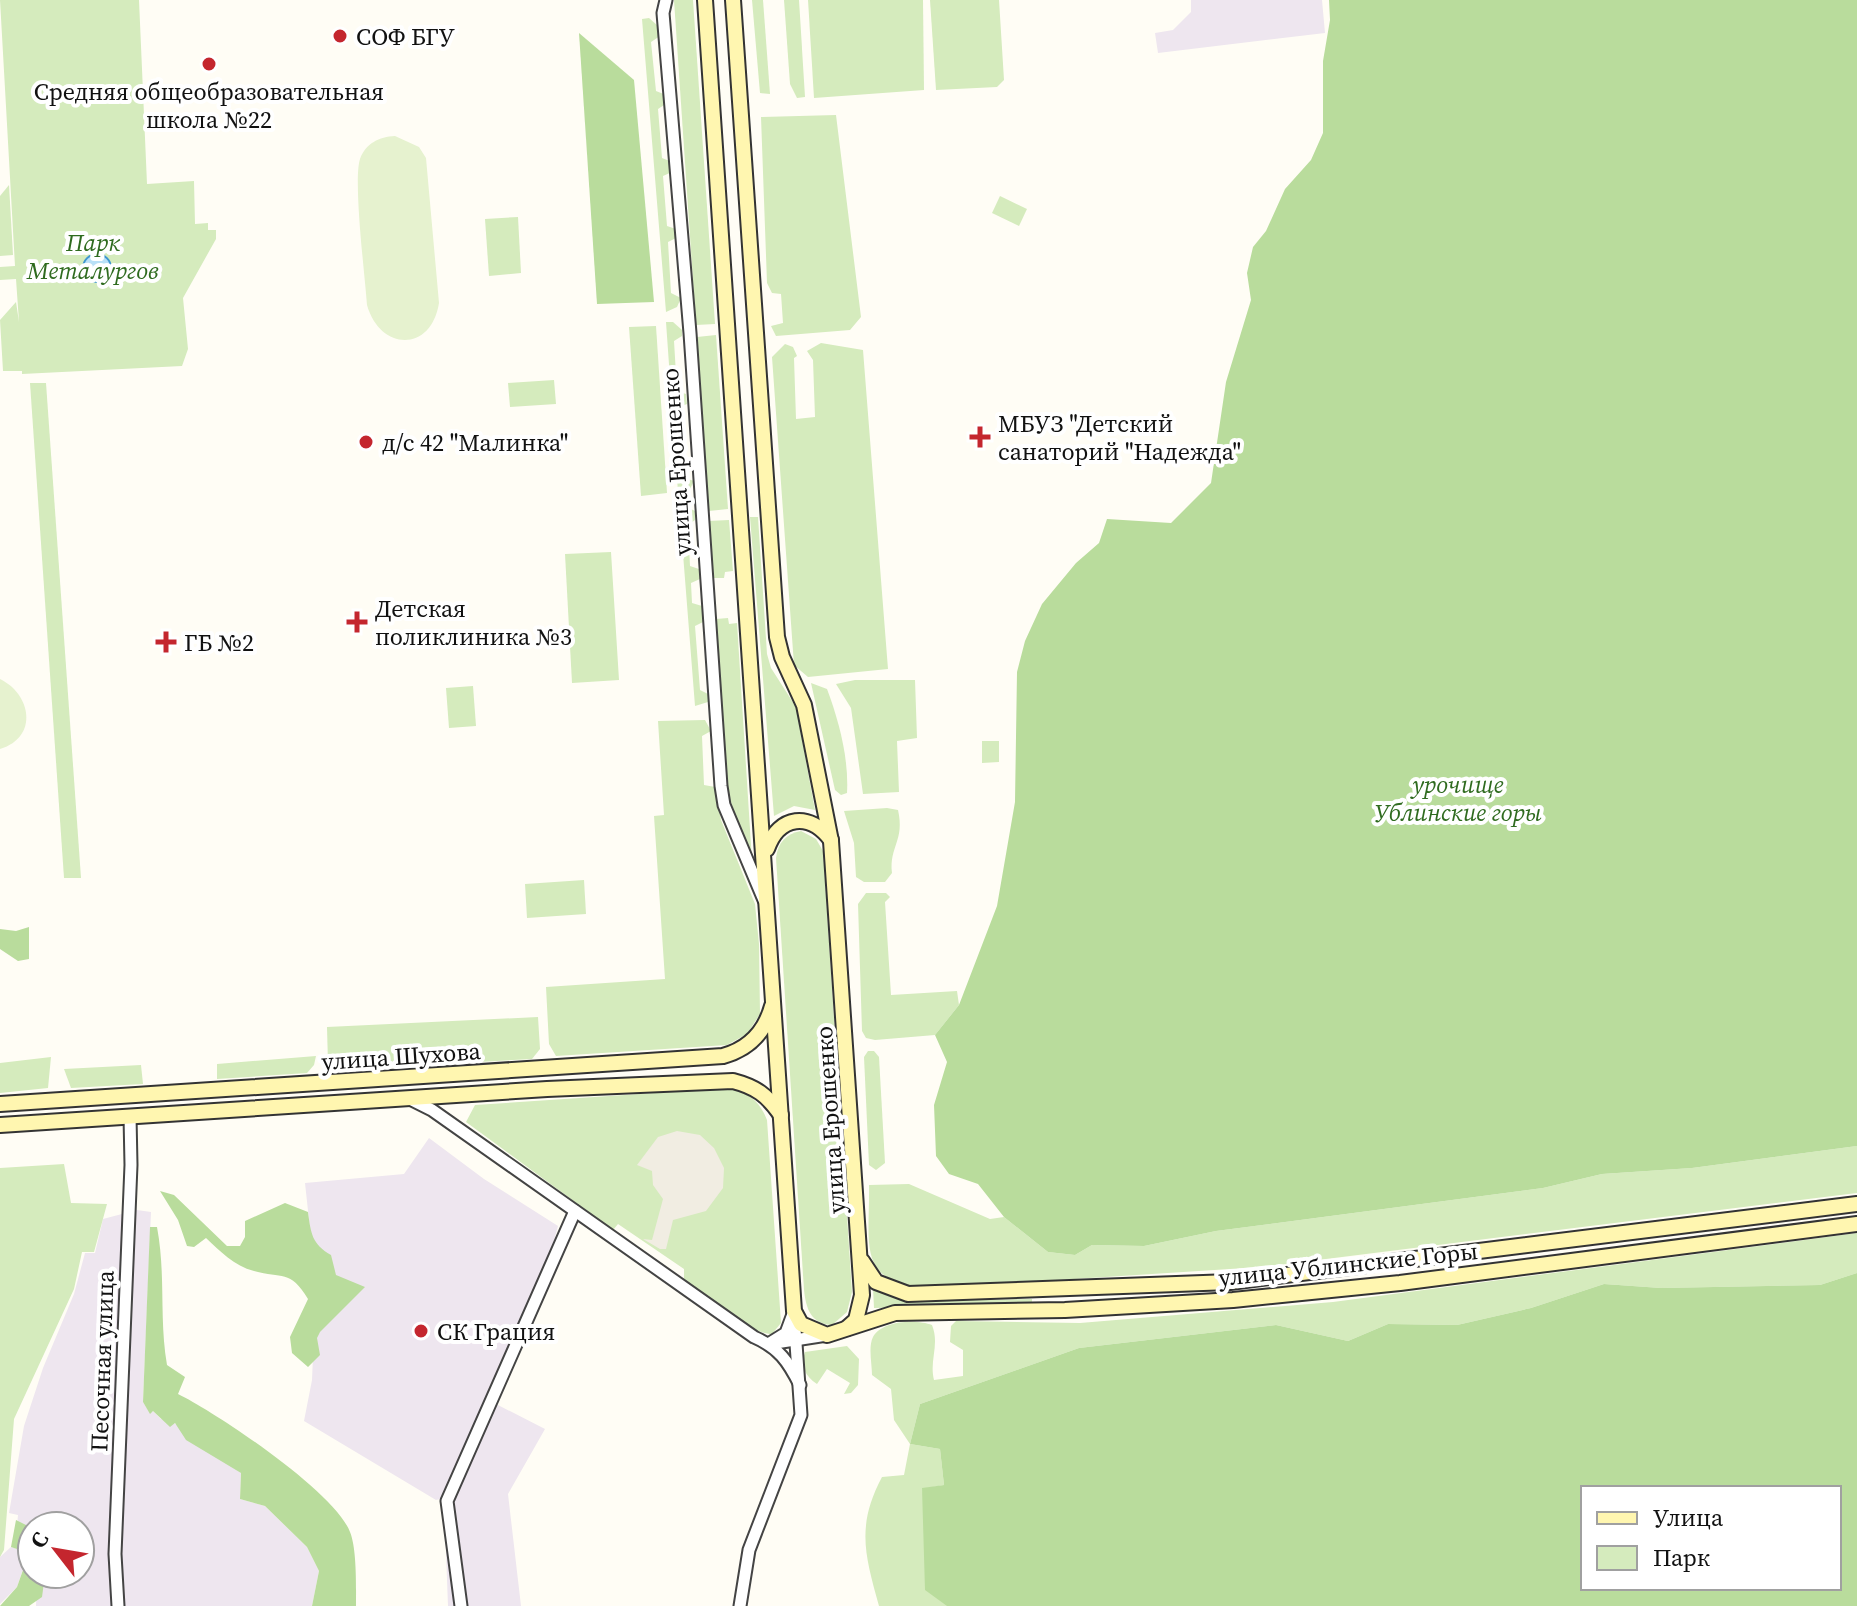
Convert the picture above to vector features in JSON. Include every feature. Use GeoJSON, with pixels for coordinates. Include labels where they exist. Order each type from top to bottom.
{"type":"FeatureCollection","features":[{"type":"Feature","properties":{"kind":"main road","name":"улица Ерошенко"},"geometry":{"type":"LineString","coordinates":[[705,0],[794,1311]]}},
{"type":"Feature","properties":{"kind":"main road","name":"улица Ерошенко"},"geometry":{"type":"LineString","coordinates":[[733,0],[777,637],[782,657],[804,705],[831,841],[860,1257],[860,1308],[856,1320],[844,1330]]}},
{"type":"Feature","properties":{"kind":"main road"},"geometry":{"type":"LineString","coordinates":[[765,854],[779,827],[792,820],[814,824],[831,841]]}},
{"type":"Feature","properties":{"kind":"main road","name":"улица Шухова"},"geometry":{"type":"LineString","coordinates":[[0,1104],[723,1056],[740,1051],[754,1039],[769,1018],[774,998]]}},
{"type":"Feature","properties":{"kind":"main road","name":"улица Шухова"},"geometry":{"type":"LineString","coordinates":[[0,1125],[733,1081],[754,1086],[770,1098],[781,1115]]}},
{"type":"Feature","properties":{"kind":"main road"},"geometry":{"type":"LineString","coordinates":[[129,1096],[130,1116]]}},
{"type":"Feature","properties":{"kind":"main road"},"geometry":{"type":"LineString","coordinates":[[60,1100],[60,1121]]}},
{"type":"Feature","properties":{"kind":"main road","name":"улица Ублинские Горы"},"geometry":{"type":"LineString","coordinates":[[860,1257],[876,1282],[908,1294],[1230,1282],[1857,1204]]}},
{"type":"Feature","properties":{"kind":"main road","name":"улица Ублинские Горы"},"geometry":{"type":"LineString","coordinates":[[844,1330],[895,1313],[1065,1310],[1233,1300],[1400,1283],[1857,1224]]}},
{"type":"Feature","properties":{"kind":"main road"},"geometry":{"type":"LineString","coordinates":[[794,1311],[801,1324],[827,1335],[844,1330]]}},
{"type":"Feature","properties":{"kind":"street","name":"улица Ерошенко"},"geometry":{"type":"LineString","coordinates":[[666,0],[663,13],[690,333],[721,786],[743,854],[769,912]]}},
{"type":"Feature","properties":{"kind":"street"},"geometry":{"type":"LineString","coordinates":[[410,1099],[432,1110],[754,1337],[769,1344],[786,1357],[800,1385]]}},
{"type":"Feature","properties":{"kind":"street","name":"Песочная улица"},"geometry":{"type":"LineString","coordinates":[[118,1606],[115,1554],[131,1165],[130,1116]]}},
{"type":"Feature","properties":{"kind":"street"},"geometry":{"type":"LineString","coordinates":[[461,1606],[447,1501],[575,1211]]}},
{"type":"Feature","properties":{"kind":"street","name":"улица Ерошенко"},"geometry":{"type":"LineString","coordinates":[[740,1606],[749,1550],[801,1415],[794,1311]]}},
{"type":"Feature","properties":{"kind":"street"},"geometry":{"type":"LineString","coordinates":[[769,1344],[786,1333],[794,1311]]}},
{"type":"Feature","properties":{"kind":"street"},"geometry":{"type":"LineString","coordinates":[[769,1344],[827,1335]]}},
{"type":"Feature","properties":{"kind":"shaded area"},"geometry":{"type":"Polygon","coordinates":[[[1191,0],[1322,0],[1325,33],[1158,53],[1155,33],[1173,30],[1191,12],[1191,0]]]}},
{"type":"Feature","properties":{"kind":"shaded area"},"geometry":{"type":"Polygon","coordinates":[[[677,1131],[700,1135],[714,1148],[724,1168],[723,1188],[706,1211],[673,1220],[666,1249],[660,1249],[643,1239],[652,1240],[663,1199],[653,1185],[652,1171],[637,1165],[658,1137],[677,1131]]]}},
{"type":"Feature","properties":{"kind":"shaded area"},"geometry":{"type":"Polygon","coordinates":[[[429,1138],[484,1179],[558,1226],[546,1270],[491,1392],[496,1404],[545,1429],[508,1494],[521,1606],[448,1606],[444,1498],[436,1500],[304,1421],[312,1380],[316,1284],[305,1183],[404,1174],[429,1138]]]}},
{"type":"Feature","properties":{"kind":"shaded area"},"geometry":{"type":"Polygon","coordinates":[[[137,1210],[151,1212],[143,1402],[150,1413],[153,1411],[161,1419],[174,1423],[241,1473],[240,1499],[265,1506],[307,1547],[319,1571],[312,1606],[36,1606],[37,1590],[96,1590],[96,1510],[16,1510],[16,1515],[9,1513],[24,1426],[43,1368],[74,1294],[85,1253],[95,1253],[103,1219],[137,1210]]]}},
{"type":"Feature","properties":{"kind":"shaded area"},"geometry":{"type":"Polygon","coordinates":[[[11,1547],[16,1548],[16,1588],[0,1604],[0,1557],[11,1547]]]}},
{"type":"Feature","properties":{"kind":"green space","name":"Парк Металургов"},"geometry":{"type":"Polygon","coordinates":[[[0,0],[139,0],[147,184],[194,181],[195,224],[208,223],[208,230],[216,230],[216,239],[183,298],[188,349],[182,366],[22,374],[22,371],[3,371],[0,320],[16,302],[19,322],[16,279],[0,280],[0,267],[15,266],[0,0]]]}},
{"type":"Feature","properties":{"kind":"green space"},"geometry":{"type":"Polygon","coordinates":[[[674,0],[693,0],[715,324],[696,325],[674,0]]]}},
{"type":"Feature","properties":{"kind":"green space"},"geometry":{"type":"Polygon","coordinates":[[[752,0],[763,0],[770,94],[760,93],[752,0]]]}},
{"type":"Feature","properties":{"kind":"green space"},"geometry":{"type":"Polygon","coordinates":[[[784,0],[799,0],[805,97],[797,98],[790,84],[784,0]]]}},
{"type":"Feature","properties":{"kind":"green space"},"geometry":{"type":"Polygon","coordinates":[[[808,0],[923,0],[924,90],[814,98],[808,0]]]}},
{"type":"Feature","properties":{"kind":"green space"},"geometry":{"type":"Polygon","coordinates":[[[930,0],[999,0],[1004,80],[997,87],[936,90],[930,0]]]}},
{"type":"Feature","properties":{"kind":"green space","name":"урочище Ублинские горы"},"geometry":{"type":"Polygon","coordinates":[[[1329,0],[1857,0],[1857,1146],[1692,1168],[1602,1174],[1543,1188],[1216,1231],[1144,1246],[1092,1245],[1075,1255],[1048,1252],[1004,1217],[978,1184],[949,1174],[936,1156],[934,1105],[947,1062],[935,1035],[959,1005],[997,906],[1015,802],[1017,672],[1025,641],[1042,604],[1076,563],[1099,543],[1107,519],[1171,523],[1211,483],[1226,382],[1251,300],[1247,273],[1253,247],[1266,231],[1285,189],[1311,160],[1323,133],[1323,61],[1330,20],[1329,0]]]}},
{"type":"Feature","properties":{"kind":"green space"},"geometry":{"type":"Polygon","coordinates":[[[649,18],[658,26],[660,36],[651,42],[656,91],[666,95],[667,103],[658,109],[662,158],[672,162],[672,172],[663,176],[667,226],[676,229],[676,238],[668,242],[671,293],[681,298],[677,307],[666,312],[642,19],[649,18]]]}},
{"type":"Feature","properties":{"kind":"green space"},"geometry":{"type":"Polygon","coordinates":[[[579,33],[634,80],[654,302],[597,304],[579,33]]]}},
{"type":"Feature","properties":{"kind":"green space"},"geometry":{"type":"Polygon","coordinates":[[[836,115],[861,317],[850,330],[776,336],[771,326],[783,323],[781,294],[772,293],[767,283],[761,117],[836,115]]]}},
{"type":"Feature","properties":{"kind":"green space"},"geometry":{"type":"Polygon","coordinates":[[[395,136],[419,147],[426,158],[439,303],[426,331],[416,338],[405,340],[393,338],[383,331],[373,320],[367,305],[359,207],[358,170],[363,153],[374,142],[395,136]]]}},
{"type":"Feature","properties":{"kind":"green space"},"geometry":{"type":"Polygon","coordinates":[[[9,185],[13,255],[0,256],[0,196],[9,185]]]}},
{"type":"Feature","properties":{"kind":"green space"},"geometry":{"type":"Polygon","coordinates":[[[1000,196],[1027,209],[1019,226],[992,213],[1000,196]]]}},
{"type":"Feature","properties":{"kind":"green space"},"geometry":{"type":"Polygon","coordinates":[[[518,217],[521,273],[489,276],[485,219],[518,217]]]}},
{"type":"Feature","properties":{"kind":"green space"},"geometry":{"type":"Polygon","coordinates":[[[666,322],[673,322],[682,330],[682,336],[674,341],[677,391],[686,394],[687,404],[677,408],[682,477],[694,481],[690,489],[678,492],[666,322]]]}},
{"type":"Feature","properties":{"kind":"green space"},"geometry":{"type":"Polygon","coordinates":[[[656,326],[667,493],[641,496],[629,327],[656,326]]]}},
{"type":"Feature","properties":{"kind":"green space"},"geometry":{"type":"Polygon","coordinates":[[[716,335],[728,509],[709,511],[697,337],[716,335]]]}},
{"type":"Feature","properties":{"kind":"green space"},"geometry":{"type":"Polygon","coordinates":[[[821,343],[863,350],[888,669],[808,677],[794,665],[772,357],[785,344],[793,347],[797,356],[794,358],[796,419],[815,417],[813,360],[807,351],[821,343]]]}},
{"type":"Feature","properties":{"kind":"green space"},"geometry":{"type":"Polygon","coordinates":[[[554,380],[556,404],[510,407],[508,383],[554,380]]]}},
{"type":"Feature","properties":{"kind":"green space"},"geometry":{"type":"Polygon","coordinates":[[[30,383],[46,383],[81,878],[64,878],[30,383]]]}},
{"type":"Feature","properties":{"kind":"green space"},"geometry":{"type":"Polygon","coordinates":[[[679,503],[695,511],[695,520],[688,525],[690,566],[699,569],[700,579],[691,583],[692,603],[702,606],[703,622],[695,626],[700,690],[708,694],[708,702],[695,706],[679,503]]]}},
{"type":"Feature","properties":{"kind":"green space"},"geometry":{"type":"Polygon","coordinates":[[[750,517],[758,517],[767,654],[771,668],[796,707],[815,810],[794,806],[774,816],[750,517]]]}},
{"type":"Feature","properties":{"kind":"green space"},"geometry":{"type":"Polygon","coordinates":[[[729,520],[733,571],[725,572],[724,578],[711,578],[708,521],[729,520]]]}},
{"type":"Feature","properties":{"kind":"green space"},"geometry":{"type":"Polygon","coordinates":[[[611,552],[619,680],[572,683],[565,554],[611,552]]]}},
{"type":"Feature","properties":{"kind":"green space"},"geometry":{"type":"Polygon","coordinates":[[[728,618],[729,624],[737,623],[752,861],[728,794],[716,619],[728,618]]]}},
{"type":"Feature","properties":{"kind":"green space"},"geometry":{"type":"Polygon","coordinates":[[[0,679],[19,695],[26,715],[21,735],[0,749],[0,679]]]}},
{"type":"Feature","properties":{"kind":"green space"},"geometry":{"type":"Polygon","coordinates":[[[855,680],[915,680],[917,738],[897,741],[899,792],[863,794],[851,708],[836,684],[855,680]]]}},
{"type":"Feature","properties":{"kind":"green space"},"geometry":{"type":"Polygon","coordinates":[[[811,683],[827,689],[839,727],[847,780],[847,793],[841,795],[835,790],[811,683]]]}},
{"type":"Feature","properties":{"kind":"green space"},"geometry":{"type":"Polygon","coordinates":[[[473,686],[476,726],[449,728],[446,688],[473,686]]]}},
{"type":"Feature","properties":{"kind":"green space"},"geometry":{"type":"Polygon","coordinates":[[[705,720],[711,731],[702,736],[704,785],[715,787],[721,820],[755,904],[760,1014],[747,1034],[727,1045],[556,1056],[549,1044],[546,987],[665,979],[654,816],[664,815],[658,721],[705,720]]]}},
{"type":"Feature","properties":{"kind":"green space"},"geometry":{"type":"Polygon","coordinates":[[[982,741],[999,741],[999,762],[982,763],[982,741]]]}},
{"type":"Feature","properties":{"kind":"green space"},"geometry":{"type":"Polygon","coordinates":[[[898,810],[900,820],[892,873],[885,882],[864,882],[856,877],[854,843],[844,811],[898,810]]]}},
{"type":"Feature","properties":{"kind":"green space"},"geometry":{"type":"Polygon","coordinates":[[[801,831],[816,839],[823,851],[852,1292],[847,1312],[832,1325],[814,1318],[806,1303],[804,1290],[776,858],[784,840],[801,831]]]}},
{"type":"Feature","properties":{"kind":"green space"},"geometry":{"type":"Polygon","coordinates":[[[584,880],[586,914],[527,918],[525,884],[584,880]]]}},
{"type":"Feature","properties":{"kind":"green space"},"geometry":{"type":"Polygon","coordinates":[[[866,893],[886,893],[890,897],[885,902],[891,995],[957,991],[959,1005],[935,1035],[875,1040],[866,1038],[862,1031],[858,904],[866,893]]]}},
{"type":"Feature","properties":{"kind":"green space"},"geometry":{"type":"Polygon","coordinates":[[[29,927],[29,959],[18,961],[0,949],[0,929],[16,931],[29,927]]]}},
{"type":"Feature","properties":{"kind":"green space"},"geometry":{"type":"Polygon","coordinates":[[[538,1017],[540,1049],[532,1059],[337,1070],[328,1064],[327,1027],[538,1017]]]}},
{"type":"Feature","properties":{"kind":"green space"},"geometry":{"type":"Polygon","coordinates":[[[868,1051],[874,1051],[879,1057],[885,1163],[876,1170],[869,1165],[864,1057],[868,1051]]]}},
{"type":"Feature","properties":{"kind":"green space"},"geometry":{"type":"Polygon","coordinates":[[[316,1056],[314,1065],[307,1073],[217,1079],[217,1064],[316,1056]]]}},
{"type":"Feature","properties":{"kind":"green space"},"geometry":{"type":"Polygon","coordinates":[[[51,1057],[48,1088],[0,1093],[0,1063],[51,1057]]]}},
{"type":"Feature","properties":{"kind":"green space"},"geometry":{"type":"Polygon","coordinates":[[[141,1065],[143,1084],[71,1088],[64,1069],[141,1065]]]}},
{"type":"Feature","properties":{"kind":"green space"},"geometry":{"type":"Polygon","coordinates":[[[730,1088],[753,1099],[767,1120],[781,1323],[772,1334],[751,1328],[726,1313],[684,1280],[684,1269],[618,1224],[613,1230],[466,1122],[475,1105],[730,1088]]]}},
{"type":"Feature","properties":{"kind":"green space"},"geometry":{"type":"Polygon","coordinates":[[[1857,1146],[1857,1193],[1261,1267],[935,1288],[891,1280],[879,1271],[869,1244],[869,1185],[909,1184],[990,1219],[1004,1217],[1048,1252],[1075,1255],[1092,1245],[1144,1246],[1216,1231],[1543,1188],[1602,1174],[1692,1168],[1857,1146]]]}},
{"type":"Feature","properties":{"kind":"green space"},"geometry":{"type":"Polygon","coordinates":[[[64,1164],[71,1203],[107,1204],[94,1252],[82,1252],[74,1289],[14,1419],[4,1550],[0,1557],[0,1168],[64,1164]]]}},
{"type":"Feature","properties":{"kind":"green space"},"geometry":{"type":"Polygon","coordinates":[[[160,1191],[174,1195],[227,1246],[240,1246],[245,1237],[245,1221],[285,1203],[308,1212],[314,1238],[331,1255],[336,1275],[365,1287],[320,1332],[317,1338],[320,1355],[308,1367],[292,1353],[290,1337],[308,1299],[302,1290],[285,1277],[240,1266],[206,1238],[194,1247],[187,1246],[178,1220],[160,1191]]]}},
{"type":"Feature","properties":{"kind":"green space"},"geometry":{"type":"Polygon","coordinates":[[[150,1227],[157,1227],[160,1245],[167,1365],[185,1377],[178,1394],[273,1455],[340,1515],[350,1532],[354,1548],[356,1606],[312,1606],[319,1571],[307,1547],[265,1506],[240,1499],[241,1473],[186,1440],[175,1423],[170,1427],[153,1411],[150,1414],[143,1402],[150,1227]]]}},
{"type":"Feature","properties":{"kind":"green space"},"geometry":{"type":"Polygon","coordinates":[[[1857,1233],[1857,1273],[1820,1285],[1661,1288],[1604,1284],[1531,1308],[1457,1325],[1388,1324],[1348,1341],[1276,1325],[1079,1348],[920,1404],[910,1444],[894,1420],[891,1389],[872,1375],[870,1351],[873,1337],[892,1324],[918,1322],[932,1325],[935,1339],[934,1380],[963,1376],[963,1350],[950,1342],[951,1326],[956,1321],[1080,1323],[1333,1302],[1857,1233]]]}},
{"type":"Feature","properties":{"kind":"green space"},"geometry":{"type":"Polygon","coordinates":[[[1857,1273],[1857,1606],[947,1606],[925,1590],[922,1488],[944,1485],[940,1449],[910,1444],[920,1404],[1079,1348],[1276,1325],[1348,1341],[1388,1324],[1457,1325],[1531,1308],[1604,1284],[1661,1288],[1820,1285],[1857,1273]]]}},
{"type":"Feature","properties":{"kind":"green space"},"geometry":{"type":"Polygon","coordinates":[[[873,1288],[903,1301],[1032,1299],[1032,1305],[874,1308],[873,1288]]]}},
{"type":"Feature","properties":{"kind":"green space"},"geometry":{"type":"Polygon","coordinates":[[[847,1346],[859,1359],[858,1385],[851,1393],[844,1394],[850,1383],[827,1369],[817,1384],[809,1378],[803,1366],[805,1352],[847,1346]]]}},
{"type":"Feature","properties":{"kind":"green space"},"geometry":{"type":"Polygon","coordinates":[[[910,1444],[940,1449],[944,1485],[922,1489],[947,1606],[879,1606],[870,1571],[866,1526],[874,1495],[882,1477],[904,1475],[910,1444]]]}},
{"type":"Feature","properties":{"kind":"green space"},"geometry":{"type":"Polygon","coordinates":[[[16,1520],[16,1549],[11,1547],[16,1520]]]}},
{"type":"Feature","properties":{"kind":"green space"},"geometry":{"type":"Polygon","coordinates":[[[16,1588],[43,1590],[42,1597],[29,1606],[0,1606],[16,1588]]]}},
{"type":"Feature","properties":{"kind":"water"},"geometry":{"type":"Polygon","coordinates":[[[97,254],[107,258],[111,268],[107,278],[97,282],[87,278],[83,268],[87,258],[97,254]]]}},
{"type":"Feature","properties":{"kind":"place","name":"СОФ БГУ"},"geometry":{"type":"Point","coordinates":[340,36]}},
{"type":"Feature","properties":{"kind":"place","name":"Средняя общеобразовательная школа №22"},"geometry":{"type":"Point","coordinates":[209,64]}},
{"type":"Feature","properties":{"kind":"place","name":"МБУЗ \"Детский санаторий \"Надежда\""},"geometry":{"type":"Point","coordinates":[980,437]}},
{"type":"Feature","properties":{"kind":"place","name":"д/с 42 \"Малинка\""},"geometry":{"type":"Point","coordinates":[366,442]}},
{"type":"Feature","properties":{"kind":"place","name":"Детская поликлиника №3"},"geometry":{"type":"Point","coordinates":[357,622]}},
{"type":"Feature","properties":{"kind":"place","name":"ГБ №2"},"geometry":{"type":"Point","coordinates":[166,642]}},
{"type":"Feature","properties":{"kind":"place","name":"СК Грация"},"geometry":{"type":"Point","coordinates":[421,1331]}}]}
